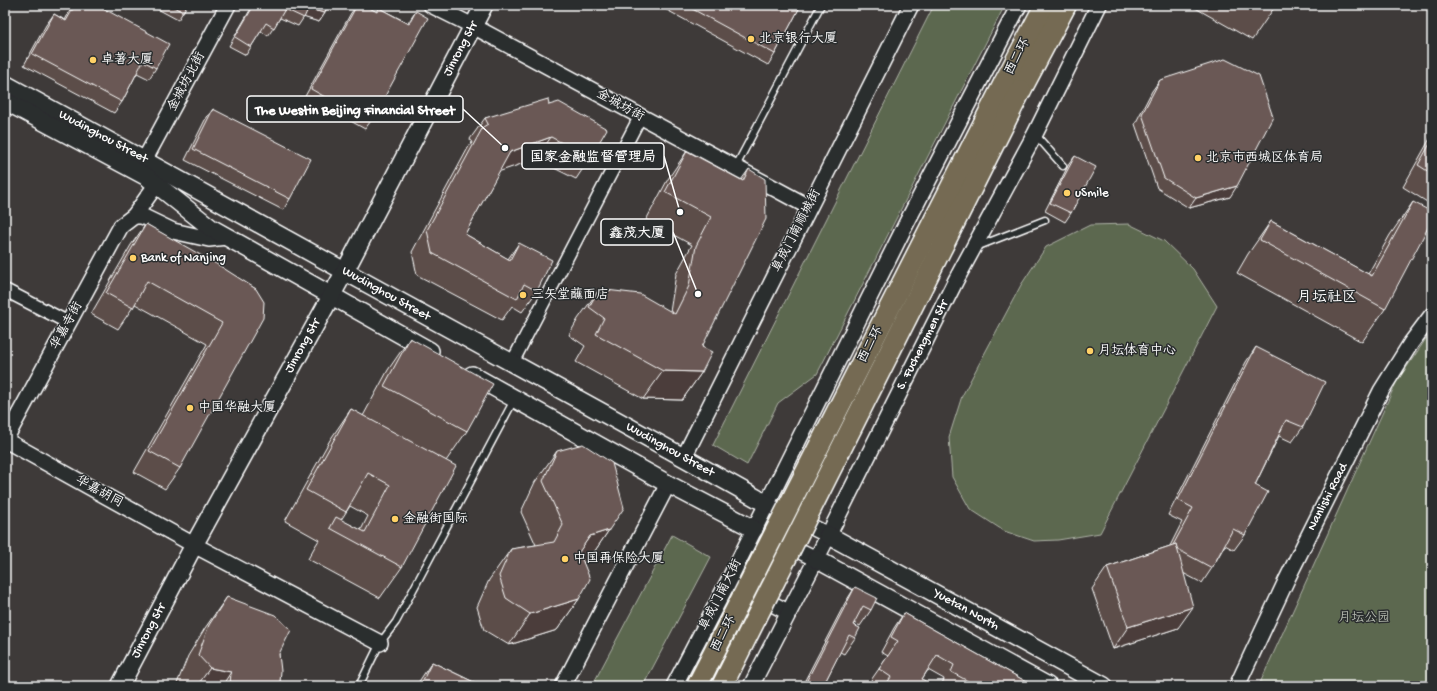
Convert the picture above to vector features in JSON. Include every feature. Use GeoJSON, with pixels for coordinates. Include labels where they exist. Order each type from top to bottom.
{"type":"FeatureCollection","features":[{"type":"Feature","properties":{"kind":"highway","name":"西二环"},"geometry":{"type":"LineString","coordinates":[[697,686],[1045,5]]}},
{"type":"Feature","properties":{"kind":"highway","name":"西二环"},"geometry":{"type":"LineString","coordinates":[[722,686],[1021,90],[1066,5]]}},
{"type":"Feature","properties":{"kind":"main road","name":"Jinrong Str"},"geometry":{"type":"LineString","coordinates":[[120,686],[194,545],[332,296],[484,5]]}},
{"type":"Feature","properties":{"kind":"main road","name":"Wudinghou Street"},"geometry":{"type":"LineString","coordinates":[[5,84],[145,159],[767,504]]}},
{"type":"Feature","properties":{"kind":"main road","name":"Wudinghou Street"},"geometry":{"type":"LineString","coordinates":[[5,101],[147,177],[210,228],[514,399],[668,484],[754,529]]}},
{"type":"Feature","properties":{"kind":"main road","name":"Yuetan North"},"geometry":{"type":"LineString","coordinates":[[828,535],[1104,686]]}},
{"type":"Feature","properties":{"kind":"main road","name":"Yuetan North"},"geometry":{"type":"LineString","coordinates":[[816,559],[1048,686]]}},
{"type":"Feature","properties":{"kind":"street","name":"金城坊北街"},"geometry":{"type":"LineString","coordinates":[[145,159],[228,5]]}},
{"type":"Feature","properties":{"kind":"street","name":"金城坊街"},"geometry":{"type":"LineString","coordinates":[[432,5],[809,207]]}},
{"type":"Feature","properties":{"kind":"street","name":"阜成门南顺城街"},"geometry":{"type":"LineString","coordinates":[[684,457],[911,5]]}},
{"type":"Feature","properties":{"kind":"street"},"geometry":{"type":"LineString","coordinates":[[828,535],[767,504],[906,224],[1019,5]]}},
{"type":"Feature","properties":{"kind":"street","name":"S. Fuchengmen Str"},"geometry":{"type":"LineString","coordinates":[[751,686],[956,280],[1035,134],[1099,5]]}},
{"type":"Feature","properties":{"kind":"street"},"geometry":{"type":"LineString","coordinates":[[512,363],[640,117]]}},
{"type":"Feature","properties":{"kind":"street","name":"华嘉寺街"},"geometry":{"type":"LineString","coordinates":[[5,440],[121,226],[134,216],[156,185]]}},
{"type":"Feature","properties":{"kind":"street"},"geometry":{"type":"LineString","coordinates":[[134,216],[142,216],[173,231],[209,239],[226,237]]}},
{"type":"Feature","properties":{"kind":"street"},"geometry":{"type":"LineString","coordinates":[[544,270],[557,278]]}},
{"type":"Feature","properties":{"kind":"street"},"geometry":{"type":"LineString","coordinates":[[5,290],[69,323]]}},
{"type":"Feature","properties":{"kind":"street","name":"Nanlishi Road"},"geometry":{"type":"LineString","coordinates":[[1237,686],[1291,572],[1381,391],[1410,343],[1432,315]]}},
{"type":"Feature","properties":{"kind":"street","name":"华嘉胡同"},"geometry":{"type":"LineString","coordinates":[[5,440],[194,545],[380,643]]}},
{"type":"Feature","properties":{"kind":"street"},"geometry":{"type":"LineString","coordinates":[[563,686],[668,484]]}},
{"type":"Feature","properties":{"kind":"street","name":"阜成门南大街"},"geometry":{"type":"LineString","coordinates":[[674,686],[767,504]]}},
{"type":"Feature","properties":{"kind":"street"},"geometry":{"type":"LineString","coordinates":[[754,529],[816,559]]}},
{"type":"Feature","properties":{"kind":"street"},"geometry":{"type":"LineString","coordinates":[[728,582],[788,612]]}},
{"type":"Feature","properties":{"kind":"lane"},"geometry":{"type":"LineString","coordinates":[[735,168],[821,5]]}},
{"type":"Feature","properties":{"kind":"lane"},"geometry":{"type":"LineString","coordinates":[[1035,134],[1063,166]]}},
{"type":"Feature","properties":{"kind":"lane"},"geometry":{"type":"LineString","coordinates":[[973,249],[1045,220]]}},
{"type":"Feature","properties":{"kind":"lane"},"geometry":{"type":"LineString","coordinates":[[359,686],[380,643],[396,622],[514,399]]}},
{"type":"Feature","properties":{"kind":"green space"},"geometry":{"type":"Polygon","coordinates":[[[934,5],[1005,5],[817,374],[778,403],[747,465],[713,445],[934,5]]]}},
{"type":"Feature","properties":{"kind":"green space","name":"月坛体育中心"},"geometry":{"type":"Polygon","coordinates":[[[1129,224],[1164,241],[1193,269],[1217,306],[1100,533],[1058,540],[1034,541],[1004,531],[970,509],[952,477],[949,437],[962,396],[1021,285],[1046,247],[1090,225],[1129,224]]]}},
{"type":"Feature","properties":{"kind":"green space","name":"月坛公园"},"geometry":{"type":"Polygon","coordinates":[[[1432,330],[1432,686],[1266,686],[1260,683],[1396,383],[1432,330]]]}},
{"type":"Feature","properties":{"kind":"green space"},"geometry":{"type":"Polygon","coordinates":[[[672,535],[711,557],[643,686],[592,686],[672,535]]]}},
{"type":"Feature","properties":{"kind":"building","name":"卓著大厦"},"geometry":{"type":"Polygon","coordinates":[[[75,5],[97,5],[169,44],[156,68],[143,61],[122,102],[32,54],[54,14],[66,21],[75,5]]]}},
{"type":"Feature","properties":{"kind":"building"},"geometry":{"type":"Polygon","coordinates":[[[170,5],[187,5],[183,12],[170,5]]]}},
{"type":"Feature","properties":{"kind":"building"},"geometry":{"type":"Polygon","coordinates":[[[254,5],[327,5],[325,13],[308,9],[304,18],[285,9],[274,28],[266,23],[251,47],[235,37],[254,5]]]}},
{"type":"Feature","properties":{"kind":"building"},"geometry":{"type":"Polygon","coordinates":[[[357,5],[364,5],[377,12],[379,8],[409,24],[416,11],[428,18],[373,118],[336,98],[334,102],[311,89],[357,5]]]}},
{"type":"Feature","properties":{"kind":"building","name":"北京银行大厦"},"geometry":{"type":"Polygon","coordinates":[[[685,5],[801,5],[775,54],[685,5]]]}},
{"type":"Feature","properties":{"kind":"building","name":"北京市西城区体育局"},"geometry":{"type":"Polygon","coordinates":[[[1225,59],[1259,76],[1273,117],[1237,186],[1196,198],[1164,178],[1142,114],[1160,80],[1225,59]]]}},
{"type":"Feature","properties":{"kind":"building"},"geometry":{"type":"Polygon","coordinates":[[[548,99],[549,105],[559,102],[607,129],[590,158],[551,137],[510,152],[465,234],[510,260],[519,243],[552,260],[537,291],[524,284],[517,299],[432,253],[427,230],[483,127],[488,124],[485,118],[548,99]]]}},
{"type":"Feature","properties":{"kind":"building"},"geometry":{"type":"Polygon","coordinates":[[[213,109],[311,159],[290,199],[193,149],[213,109]]]}},
{"type":"Feature","properties":{"kind":"building"},"geometry":{"type":"Polygon","coordinates":[[[1432,140],[1432,174],[1418,165],[1432,140]]]}},
{"type":"Feature","properties":{"kind":"building"},"geometry":{"type":"Polygon","coordinates":[[[687,151],[743,181],[749,169],[765,179],[766,219],[702,347],[712,352],[702,372],[663,371],[596,334],[604,318],[589,307],[598,291],[603,295],[606,290],[640,294],[675,314],[689,286],[696,246],[711,217],[665,192],[687,151]]]}},
{"type":"Feature","properties":{"kind":"building","name":"uSmile"},"geometry":{"type":"Polygon","coordinates":[[[1075,156],[1096,167],[1071,213],[1050,203],[1075,156]]]}},
{"type":"Feature","properties":{"kind":"building"},"geometry":{"type":"Polygon","coordinates":[[[1413,202],[1432,212],[1432,220],[1385,309],[1260,240],[1271,221],[1372,276],[1413,202]]]}},
{"type":"Feature","properties":{"kind":"building","name":"中国华融大厦"},"geometry":{"type":"Polygon","coordinates":[[[146,224],[220,266],[256,289],[264,302],[263,318],[180,468],[149,451],[222,323],[147,281],[133,308],[106,293],[146,224]]]}},
{"type":"Feature","properties":{"kind":"building"},"geometry":{"type":"Polygon","coordinates":[[[410,338],[493,384],[467,431],[384,386],[410,338]]]}},
{"type":"Feature","properties":{"kind":"building"},"geometry":{"type":"Polygon","coordinates":[[[1256,347],[1325,382],[1303,427],[1286,420],[1255,485],[1268,492],[1245,535],[1233,529],[1212,568],[1177,549],[1176,544],[1173,545],[1193,508],[1178,500],[1256,347]]]}},
{"type":"Feature","properties":{"kind":"building"},"geometry":{"type":"Polygon","coordinates":[[[351,409],[456,466],[402,567],[330,528],[336,517],[365,532],[390,485],[368,473],[346,512],[306,490],[351,409]]]}},
{"type":"Feature","properties":{"kind":"building"},"geometry":{"type":"Polygon","coordinates":[[[583,444],[612,463],[624,508],[609,530],[590,536],[579,552],[590,579],[579,599],[530,614],[506,598],[499,576],[511,549],[554,542],[563,525],[543,481],[557,451],[583,444]]]}},
{"type":"Feature","properties":{"kind":"building"},"geometry":{"type":"Polygon","coordinates":[[[1176,544],[1193,607],[1128,627],[1107,567],[1176,544]]]}},
{"type":"Feature","properties":{"kind":"building"},"geometry":{"type":"Polygon","coordinates":[[[855,587],[877,598],[871,610],[863,606],[853,625],[860,628],[855,638],[849,635],[823,686],[804,686],[855,587]]]}},
{"type":"Feature","properties":{"kind":"building"},"geometry":{"type":"Polygon","coordinates":[[[227,597],[275,615],[291,630],[279,654],[281,671],[280,682],[283,686],[230,686],[231,672],[210,668],[198,655],[209,625],[227,597]]]}},
{"type":"Feature","properties":{"kind":"building"},"geometry":{"type":"Polygon","coordinates":[[[904,613],[1034,686],[977,686],[951,672],[954,665],[937,655],[922,679],[930,684],[929,686],[885,686],[891,677],[879,669],[898,641],[891,637],[904,613]]]}},
{"type":"Feature","properties":{"kind":"building"},"geometry":{"type":"Polygon","coordinates":[[[432,662],[482,686],[420,686],[432,662]]]}},
{"type":"Feature","properties":{"kind":"place","name":"北京银行大厦"},"geometry":{"type":"Point","coordinates":[751,39]}},
{"type":"Feature","properties":{"kind":"place","name":"卓著大厦"},"geometry":{"type":"Point","coordinates":[93,60]}},
{"type":"Feature","properties":{"kind":"place","name":"The Westin Beijing Financial Street"},"geometry":{"type":"Point","coordinates":[505,148]}},
{"type":"Feature","properties":{"kind":"place","name":"北京市西城区体育局"},"geometry":{"type":"Point","coordinates":[1198,158]}},
{"type":"Feature","properties":{"kind":"place","name":"uSmile"},"geometry":{"type":"Point","coordinates":[1067,193]}},
{"type":"Feature","properties":{"kind":"place","name":"国家金融监督管理局"},"geometry":{"type":"Point","coordinates":[680,212]}},
{"type":"Feature","properties":{"kind":"place","name":"Bank of Nanjing"},"geometry":{"type":"Point","coordinates":[133,258]}},
{"type":"Feature","properties":{"kind":"place","name":"鑫茂大厦"},"geometry":{"type":"Point","coordinates":[698,294]}},
{"type":"Feature","properties":{"kind":"place","name":"三矢堂蘸面店"},"geometry":{"type":"Point","coordinates":[523,295]}},
{"type":"Feature","properties":{"kind":"place","name":"月坛体育中心"},"geometry":{"type":"Point","coordinates":[1090,351]}},
{"type":"Feature","properties":{"kind":"place","name":"中国华融大厦"},"geometry":{"type":"Point","coordinates":[190,408]}},
{"type":"Feature","properties":{"kind":"place","name":"金融街国际"},"geometry":{"type":"Point","coordinates":[395,519]}},
{"type":"Feature","properties":{"kind":"place","name":"中国再保险大厦"},"geometry":{"type":"Point","coordinates":[565,559]}},
{"type":"Feature","properties":{"kind":"district","name":"月坛社区"},"geometry":{"type":"Point","coordinates":[1327,298]}}]}
